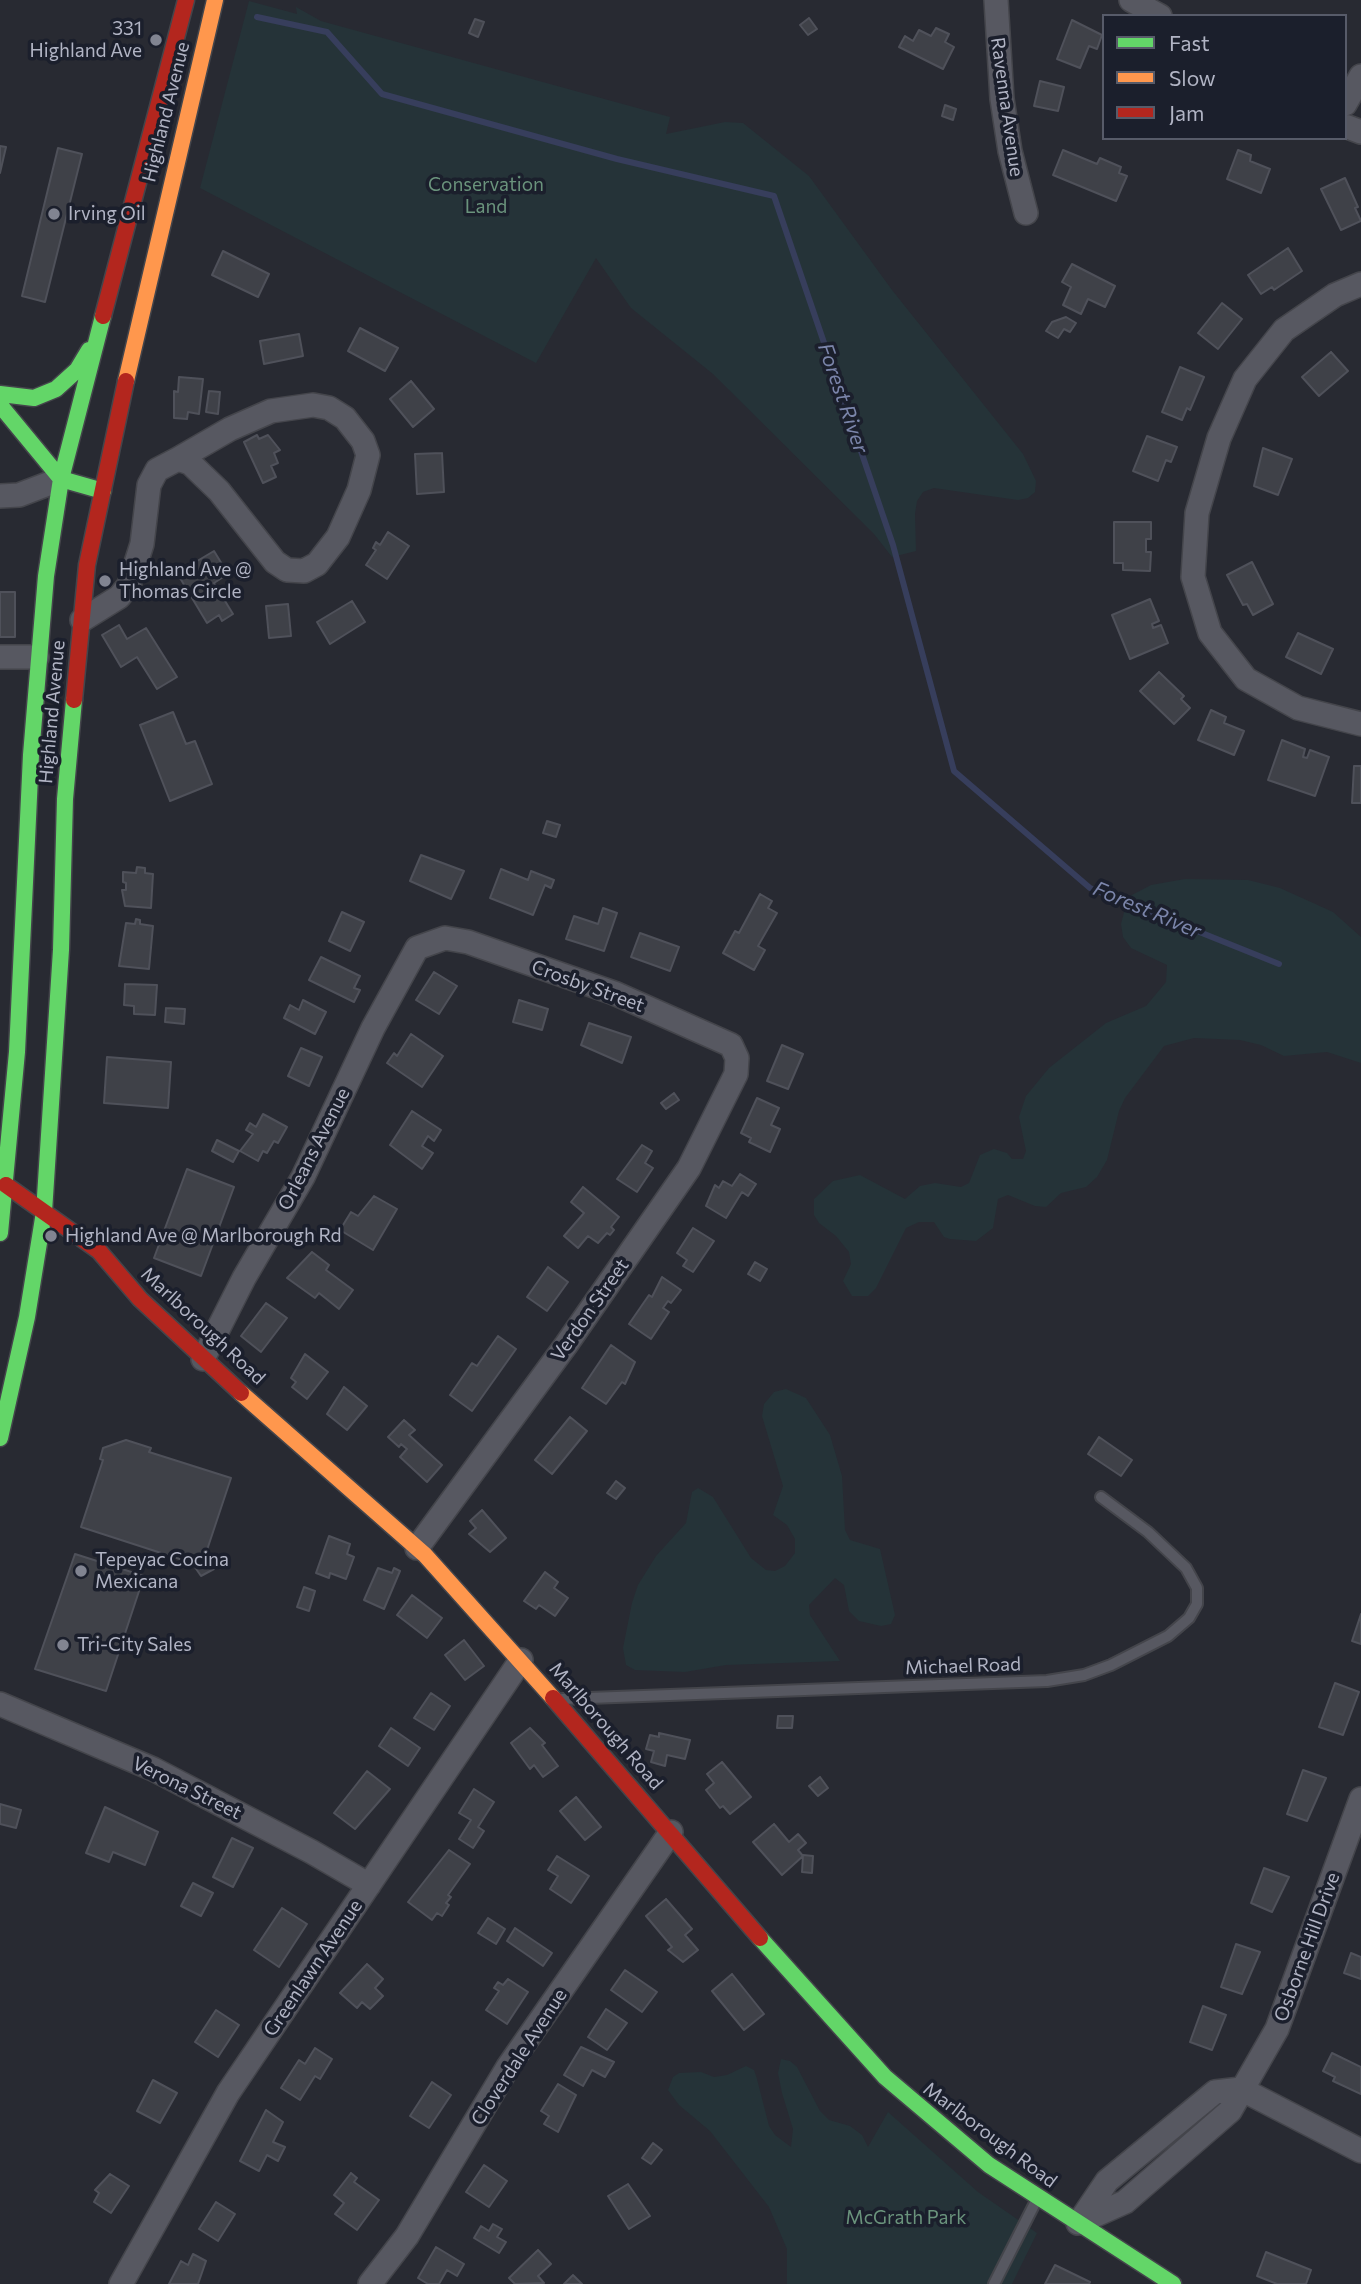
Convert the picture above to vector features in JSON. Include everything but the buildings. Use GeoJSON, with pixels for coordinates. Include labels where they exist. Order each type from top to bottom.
{"type":"FeatureCollection","features":[{"type":"Feature","properties":{"kind":"main road","name":"Highland Avenue"},"geometry":{"type":"LineString","coordinates":[[1,1223],[17,1052],[37,657],[61,479],[186,0]]}},
{"type":"Feature","properties":{"kind":"main road","name":"Highland Avenue"},"geometry":{"type":"LineString","coordinates":[[0,1438],[20,1353],[44,1212],[61,950],[65,799],[87,565],[168,192],[215,0]]}},
{"type":"Feature","properties":{"kind":"main road"},"geometry":{"type":"LineString","coordinates":[[0,394],[34,398],[56,389],[76,370],[96,338]]}},
{"type":"Feature","properties":{"kind":"main road"},"geometry":{"type":"LineString","coordinates":[[0,405],[61,479],[103,491]]}},
{"type":"Feature","properties":{"kind":"main road","name":"Marlborough Road"},"geometry":{"type":"LineString","coordinates":[[3,1185],[99,1251],[140,1299],[203,1359],[416,1548],[521,1660],[831,2020],[885,2077],[963,2145],[1038,2199],[1172,2284]]}},
{"type":"Feature","properties":{"kind":"main road"},"geometry":{"type":"LineString","coordinates":[[1,1223],[44,1212]]}},
{"type":"Feature","properties":{"kind":"street","name":"Ravenna Avenue"},"geometry":{"type":"LineString","coordinates":[[996,0],[1002,99],[1010,151],[1026,213]]}},
{"type":"Feature","properties":{"kind":"street"},"geometry":{"type":"LineString","coordinates":[[1131,0],[1156,14]]}},
{"type":"Feature","properties":{"kind":"street"},"geometry":{"type":"LineString","coordinates":[[1347,100],[1361,76]]}},
{"type":"Feature","properties":{"kind":"street"},"geometry":{"type":"LineString","coordinates":[[1361,284],[1335,295],[1284,330],[1245,379],[1219,438],[1197,513],[1193,577],[1210,633],[1246,679],[1298,708],[1361,724]]}},
{"type":"Feature","properties":{"kind":"street"},"geometry":{"type":"LineString","coordinates":[[82,620],[119,597],[129,585],[142,544],[149,485],[158,470],[230,429],[271,411],[313,405],[329,408],[345,418],[363,441],[368,455],[359,490],[338,537],[317,564],[304,571],[287,570],[275,562],[203,474],[178,459]]}},
{"type":"Feature","properties":{"kind":"street"},"geometry":{"type":"LineString","coordinates":[[0,496],[19,495],[61,479]]}},
{"type":"Feature","properties":{"kind":"street"},"geometry":{"type":"LineString","coordinates":[[0,657],[37,657]]}},
{"type":"Feature","properties":{"kind":"street","name":"Crosby Street"},"geometry":{"type":"LineString","coordinates":[[427,942],[445,938],[468,942],[614,993],[715,1036],[732,1045],[737,1058]]}},
{"type":"Feature","properties":{"kind":"street","name":"Orleans Avenue"},"geometry":{"type":"LineString","coordinates":[[203,1359],[244,1279],[303,1177],[406,964],[417,948],[427,942]]}},
{"type":"Feature","properties":{"kind":"street","name":"Verdon Street"},"geometry":{"type":"LineString","coordinates":[[416,1548],[566,1345],[689,1168],[736,1074],[737,1058]]}},
{"type":"Feature","properties":{"kind":"street","name":"Greenlawn Avenue"},"geometry":{"type":"LineString","coordinates":[[121,2284],[229,2093],[521,1660]]}},
{"type":"Feature","properties":{"kind":"street","name":"Verona Street"},"geometry":{"type":"LineString","coordinates":[[0,1704],[153,1769],[244,1815],[369,1885]]}},
{"type":"Feature","properties":{"kind":"street","name":"Osborne Hill Drive"},"geometry":{"type":"LineString","coordinates":[[1241,2089],[1255,2070],[1277,2029],[1361,1799]]}},
{"type":"Feature","properties":{"kind":"street","name":"Cloverdale Avenue"},"geometry":{"type":"LineString","coordinates":[[370,2284],[407,2236],[508,2067],[671,1832]]}},
{"type":"Feature","properties":{"kind":"street"},"geometry":{"type":"LineString","coordinates":[[1078,2223],[1107,2181],[1215,2092],[1241,2089],[1361,2151]]}},
{"type":"Feature","properties":{"kind":"lane","name":"Michael Road"},"geometry":{"type":"LineString","coordinates":[[556,1700],[1047,1681],[1102,1668],[1137,1654],[1168,1636],[1189,1618],[1197,1604],[1197,1588],[1186,1568],[1148,1532],[1101,1497]]}},
{"type":"Feature","properties":{"kind":"lane"},"geometry":{"type":"LineString","coordinates":[[993,2284],[1038,2199]]}},
{"type":"Feature","properties":{"kind":"green space","name":"Conservation Land"},"geometry":{"type":"Polygon","coordinates":[[[249,1],[297,14],[296,7],[321,21],[670,117],[666,134],[725,122],[743,123],[809,176],[892,290],[1023,454],[1036,481],[1035,492],[1028,498],[1018,500],[934,488],[923,492],[917,501],[915,514],[916,551],[892,557],[874,534],[713,374],[631,308],[596,258],[536,363],[200,188],[249,1]]]}},
{"type":"Feature","properties":{"kind":"green space"},"geometry":{"type":"Polygon","coordinates":[[[1185,879],[1248,880],[1280,888],[1333,912],[1361,937],[1361,1063],[1327,1052],[1284,1056],[1261,1045],[1240,1040],[1194,1038],[1164,1046],[1125,1098],[1119,1111],[1107,1160],[1097,1177],[1086,1187],[1061,1193],[1046,1207],[1035,1206],[1008,1195],[998,1199],[993,1228],[976,1241],[944,1237],[934,1222],[919,1222],[906,1228],[876,1288],[868,1296],[852,1296],[843,1281],[851,1264],[849,1252],[836,1236],[819,1223],[814,1215],[814,1199],[833,1181],[860,1175],[905,1199],[920,1186],[935,1183],[961,1187],[969,1183],[980,1155],[994,1149],[1007,1153],[1012,1159],[1023,1159],[1026,1151],[1019,1117],[1026,1096],[1049,1068],[1106,1023],[1146,1006],[1166,982],[1167,965],[1131,948],[1123,937],[1121,924],[1128,897],[1151,885],[1185,879]]]}},
{"type":"Feature","properties":{"kind":"green space"},"geometry":{"type":"Polygon","coordinates":[[[786,1389],[806,1398],[830,1435],[842,1476],[845,1530],[850,1540],[880,1549],[895,1615],[891,1624],[881,1626],[859,1621],[849,1611],[844,1585],[835,1578],[809,1605],[810,1615],[840,1661],[726,1665],[685,1672],[635,1670],[626,1665],[623,1648],[638,1585],[656,1556],[686,1523],[692,1492],[698,1488],[713,1497],[751,1558],[766,1570],[775,1571],[785,1566],[795,1553],[795,1539],[787,1525],[773,1515],[783,1486],[762,1416],[764,1404],[774,1392],[786,1389]]]}},
{"type":"Feature","properties":{"kind":"green space","name":"McGrath Park"},"geometry":{"type":"Polygon","coordinates":[[[781,2059],[790,2061],[797,2067],[820,2111],[829,2120],[850,2126],[862,2135],[868,2147],[888,2112],[978,2192],[1037,2233],[1012,2284],[787,2284],[787,2249],[769,2207],[710,2131],[679,2105],[668,2090],[673,2077],[679,2073],[701,2072],[714,2077],[727,2075],[746,2066],[754,2070],[769,2126],[775,2135],[791,2147],[793,2129],[778,2073],[781,2059]]]}},
{"type":"Feature","properties":{"kind":"waterway","name":"Forest River"},"geometry":{"type":"LineString","coordinates":[[257,17],[327,32],[382,94],[617,159],[774,196],[893,545],[954,771],[1090,888],[1279,964]]}},
{"type":"Feature","properties":{"kind":"traffic: fast"},"geometry":{"type":"LineString","coordinates":[[0,1233],[17,1052],[31,755],[46,576],[61,479],[103,316]]}},
{"type":"Feature","properties":{"kind":"traffic: fast"},"geometry":{"type":"LineString","coordinates":[[0,394],[34,398],[56,389],[77,370],[89,350]]}},
{"type":"Feature","properties":{"kind":"traffic: fast"},"geometry":{"type":"LineString","coordinates":[[0,405],[61,479],[103,491]]}},
{"type":"Feature","properties":{"kind":"traffic: fast"},"geometry":{"type":"LineString","coordinates":[[0,1438],[27,1317],[44,1212],[61,950],[65,799],[74,700]]}},
{"type":"Feature","properties":{"kind":"traffic: fast"},"geometry":{"type":"LineString","coordinates":[[760,1938],[885,2077],[989,2165],[1173,2284]]}},
{"type":"Feature","properties":{"kind":"traffic: slow"},"geometry":{"type":"LineString","coordinates":[[126,381],[215,0]]}},
{"type":"Feature","properties":{"kind":"traffic: slow"},"geometry":{"type":"LineString","coordinates":[[241,1393],[425,1555],[553,1698]]}},
{"type":"Feature","properties":{"kind":"traffic: jam"},"geometry":{"type":"LineString","coordinates":[[103,316],[186,0]]}},
{"type":"Feature","properties":{"kind":"traffic: jam"},"geometry":{"type":"LineString","coordinates":[[74,700],[87,565],[126,381]]}},
{"type":"Feature","properties":{"kind":"traffic: jam"},"geometry":{"type":"LineString","coordinates":[[6,1185],[99,1251],[140,1299],[241,1393]]}},
{"type":"Feature","properties":{"kind":"traffic: jam"},"geometry":{"type":"LineString","coordinates":[[553,1698],[760,1938]]}},
{"type":"Feature","properties":{"kind":"place","name":"331 Highland Ave"},"geometry":{"type":"Point","coordinates":[156,40]}},
{"type":"Feature","properties":{"kind":"place","name":"Irving Oil"},"geometry":{"type":"Point","coordinates":[54,214]}},
{"type":"Feature","properties":{"kind":"place","name":"Highland Ave @ Thomas Circle"},"geometry":{"type":"Point","coordinates":[105,581]}},
{"type":"Feature","properties":{"kind":"place","name":"Highland Ave @ Marlborough Rd"},"geometry":{"type":"Point","coordinates":[51,1236]}},
{"type":"Feature","properties":{"kind":"place","name":"Tepeyac Cocina Mexicana"},"geometry":{"type":"Point","coordinates":[81,1571]}},
{"type":"Feature","properties":{"kind":"place","name":"Tri-City Sales"},"geometry":{"type":"Point","coordinates":[63,1645]}}]}
